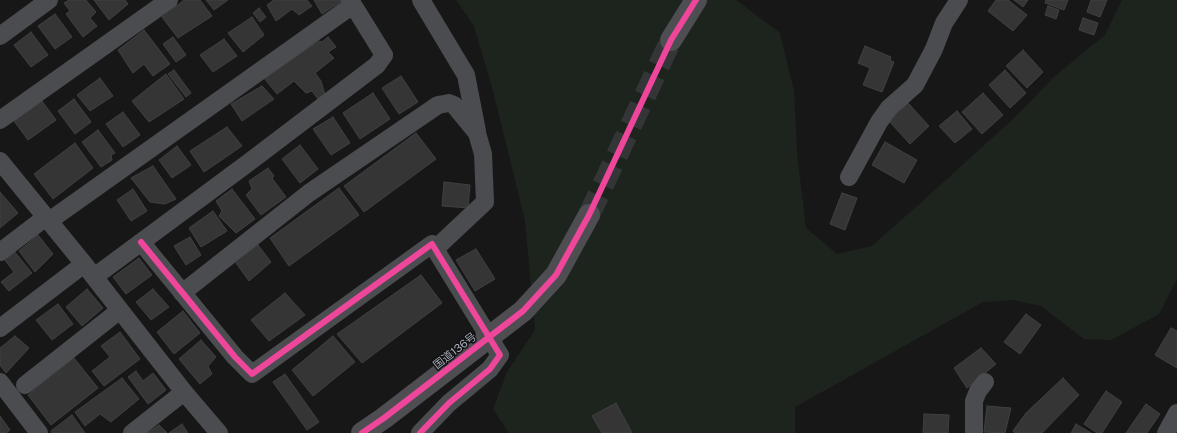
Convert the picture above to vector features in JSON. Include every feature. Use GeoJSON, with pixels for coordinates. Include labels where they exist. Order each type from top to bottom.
{"type":"FeatureCollection","features":[{"type":"Feature","properties":{"kind":"highway"},"geometry":{"type":"LineString","coordinates":[[671,40],[696,0]]}},
{"type":"Feature","properties":{"kind":"highway","name":"国道136号"},"geometry":{"type":"LineString","coordinates":[[362,433],[384,418],[523,311],[556,274],[589,216]]}},
{"type":"Feature","properties":{"kind":"street"},"geometry":{"type":"LineString","coordinates":[[0,36],[49,0]]}},
{"type":"Feature","properties":{"kind":"street"},"geometry":{"type":"LineString","coordinates":[[0,120],[169,0]]}},
{"type":"Feature","properties":{"kind":"street"},"geometry":{"type":"LineString","coordinates":[[421,0],[466,75],[477,133],[483,154],[485,202],[435,250]]}},
{"type":"Feature","properties":{"kind":"street"},"geometry":{"type":"LineString","coordinates":[[849,177],[879,122],[889,108],[915,85],[934,49],[944,23],[959,0]]}},
{"type":"Feature","properties":{"kind":"street"},"geometry":{"type":"LineString","coordinates":[[0,252],[352,3],[384,55],[377,65],[141,242],[89,270],[0,328]]}},
{"type":"Feature","properties":{"kind":"street"},"geometry":{"type":"LineString","coordinates":[[182,293],[309,193],[438,105],[454,105],[477,133]]}},
{"type":"Feature","properties":{"kind":"street"},"geometry":{"type":"LineString","coordinates":[[0,161],[89,270],[184,392],[219,433]]}},
{"type":"Feature","properties":{"kind":"street"},"geometry":{"type":"LineString","coordinates":[[141,242],[235,357],[252,374],[432,244],[500,355],[490,369],[449,403],[420,433]]}},
{"type":"Feature","properties":{"kind":"street"},"geometry":{"type":"LineString","coordinates":[[25,385],[120,310]]}},
{"type":"Feature","properties":{"kind":"street"},"geometry":{"type":"LineString","coordinates":[[0,382],[39,433]]}},
{"type":"Feature","properties":{"kind":"street"},"geometry":{"type":"LineString","coordinates":[[974,433],[974,401],[978,391],[985,382]]}},
{"type":"Feature","properties":{"kind":"street"},"geometry":{"type":"LineString","coordinates":[[132,433],[184,392]]}},
{"type":"Feature","properties":{"kind":"street"},"geometry":{"type":"LineString","coordinates":[[1166,433],[1177,413]]}},
{"type":"Feature","properties":{"kind":"shaded area"},"geometry":{"type":"Polygon","coordinates":[[[456,0],[736,0],[780,33],[794,91],[797,154],[806,228],[837,254],[872,246],[925,199],[1013,119],[1054,77],[1105,35],[1122,0],[1177,0],[1177,279],[1159,314],[1111,340],[1084,339],[1041,306],[1013,300],[983,302],[795,407],[795,433],[509,433],[493,409],[507,372],[535,330],[525,220],[492,87],[474,26],[456,0]]]}},
{"type":"Feature","properties":{"kind":"building"},"geometry":{"type":"Polygon","coordinates":[[[69,0],[86,0],[96,12],[90,18],[97,26],[83,37],[66,14],[70,11],[64,3],[69,0]]]}},
{"type":"Feature","properties":{"kind":"building"},"geometry":{"type":"Polygon","coordinates":[[[94,0],[125,0],[128,4],[109,20],[94,0]]]}},
{"type":"Feature","properties":{"kind":"building"},"geometry":{"type":"Polygon","coordinates":[[[184,0],[200,0],[212,16],[178,38],[162,17],[184,0]]]}},
{"type":"Feature","properties":{"kind":"building"},"geometry":{"type":"Polygon","coordinates":[[[206,0],[228,0],[214,10],[206,0]]]}},
{"type":"Feature","properties":{"kind":"building"},"geometry":{"type":"Polygon","coordinates":[[[274,0],[307,0],[312,6],[299,15],[292,9],[276,21],[267,5],[274,0]]]}},
{"type":"Feature","properties":{"kind":"building"},"geometry":{"type":"Polygon","coordinates":[[[314,0],[341,0],[342,1],[322,14],[314,0]]]}},
{"type":"Feature","properties":{"kind":"building"},"geometry":{"type":"Polygon","coordinates":[[[996,0],[1008,0],[1027,15],[1013,31],[988,11],[996,0]]]}},
{"type":"Feature","properties":{"kind":"building"},"geometry":{"type":"Polygon","coordinates":[[[1014,0],[1028,0],[1023,7],[1014,0]]]}},
{"type":"Feature","properties":{"kind":"building"},"geometry":{"type":"Polygon","coordinates":[[[1046,0],[1068,0],[1064,10],[1045,3],[1046,0]]]}},
{"type":"Feature","properties":{"kind":"building"},"geometry":{"type":"Polygon","coordinates":[[[1091,0],[1107,0],[1100,17],[1087,12],[1091,0]]]}},
{"type":"Feature","properties":{"kind":"building"},"geometry":{"type":"Polygon","coordinates":[[[1048,6],[1059,10],[1056,19],[1045,15],[1048,6]]]}},
{"type":"Feature","properties":{"kind":"building"},"geometry":{"type":"Polygon","coordinates":[[[259,8],[266,17],[260,22],[253,13],[259,8]]]}},
{"type":"Feature","properties":{"kind":"building"},"geometry":{"type":"Polygon","coordinates":[[[55,14],[72,37],[55,49],[38,26],[55,14]]]}},
{"type":"Feature","properties":{"kind":"building"},"geometry":{"type":"Polygon","coordinates":[[[252,17],[264,35],[243,52],[228,33],[252,17]]]}},
{"type":"Feature","properties":{"kind":"building"},"geometry":{"type":"Polygon","coordinates":[[[1083,18],[1098,23],[1094,35],[1079,30],[1083,18]]]}},
{"type":"Feature","properties":{"kind":"building"},"geometry":{"type":"Polygon","coordinates":[[[144,30],[170,64],[153,76],[144,64],[133,73],[118,50],[144,30]]]}},
{"type":"Feature","properties":{"kind":"building"},"geometry":{"type":"Polygon","coordinates":[[[31,32],[48,55],[31,67],[14,45],[31,32]]]}},
{"type":"Feature","properties":{"kind":"building"},"geometry":{"type":"Polygon","coordinates":[[[173,37],[186,55],[176,62],[163,44],[173,37]]]}},
{"type":"Feature","properties":{"kind":"building"},"geometry":{"type":"Polygon","coordinates":[[[328,37],[336,47],[328,52],[334,58],[315,73],[321,81],[325,95],[318,99],[312,91],[306,93],[294,81],[277,94],[264,78],[319,41],[322,42],[328,37]]]}},
{"type":"Feature","properties":{"kind":"building"},"geometry":{"type":"Polygon","coordinates":[[[224,39],[237,56],[213,72],[200,55],[224,39]]]}},
{"type":"Feature","properties":{"kind":"building"},"geometry":{"type":"Polygon","coordinates":[[[865,46],[891,57],[890,60],[894,62],[882,92],[863,85],[870,68],[858,63],[865,46]]]}},
{"type":"Feature","properties":{"kind":"building"},"geometry":{"type":"Polygon","coordinates":[[[1023,50],[1043,72],[1027,88],[1006,66],[1023,50]]]}},
{"type":"Feature","properties":{"kind":"building"},"geometry":{"type":"Polygon","coordinates":[[[174,70],[191,93],[186,97],[168,74],[174,70]]]}},
{"type":"Feature","properties":{"kind":"building"},"geometry":{"type":"Polygon","coordinates":[[[1005,70],[1026,93],[1010,108],[989,85],[1005,70]]]}},
{"type":"Feature","properties":{"kind":"building"},"geometry":{"type":"Polygon","coordinates":[[[166,74],[184,99],[149,122],[132,101],[166,74]]]}},
{"type":"Feature","properties":{"kind":"building"},"geometry":{"type":"Polygon","coordinates":[[[401,76],[418,102],[399,114],[382,88],[401,76]]]}},
{"type":"Feature","properties":{"kind":"building"},"geometry":{"type":"Polygon","coordinates":[[[100,78],[113,96],[90,111],[77,95],[100,78]]]}},
{"type":"Feature","properties":{"kind":"building"},"geometry":{"type":"Polygon","coordinates":[[[262,86],[274,99],[242,121],[231,104],[262,86]]]}},
{"type":"Feature","properties":{"kind":"building"},"geometry":{"type":"Polygon","coordinates":[[[373,93],[390,119],[360,139],[343,113],[373,93]]]}},
{"type":"Feature","properties":{"kind":"building"},"geometry":{"type":"Polygon","coordinates":[[[983,93],[1003,115],[982,134],[962,112],[983,93]]]}},
{"type":"Feature","properties":{"kind":"building"},"geometry":{"type":"Polygon","coordinates":[[[74,99],[91,122],[75,134],[58,111],[74,99]]]}},
{"type":"Feature","properties":{"kind":"building"},"geometry":{"type":"Polygon","coordinates":[[[42,101],[56,120],[28,140],[14,121],[42,101]]]}},
{"type":"Feature","properties":{"kind":"building"},"geometry":{"type":"Polygon","coordinates":[[[908,103],[929,126],[910,144],[889,121],[908,103]]]}},
{"type":"Feature","properties":{"kind":"building"},"geometry":{"type":"Polygon","coordinates":[[[957,111],[972,129],[955,143],[939,126],[957,111]]]}},
{"type":"Feature","properties":{"kind":"building"},"geometry":{"type":"Polygon","coordinates":[[[123,112],[140,135],[123,147],[106,124],[123,112]]]}},
{"type":"Feature","properties":{"kind":"building"},"geometry":{"type":"Polygon","coordinates":[[[333,117],[350,143],[331,155],[313,129],[333,117]]]}},
{"type":"Feature","properties":{"kind":"building"},"geometry":{"type":"Polygon","coordinates":[[[227,127],[242,146],[204,172],[190,151],[227,127]]]}},
{"type":"Feature","properties":{"kind":"building"},"geometry":{"type":"Polygon","coordinates":[[[98,130],[115,153],[111,155],[112,160],[101,167],[82,142],[98,130]]]}},
{"type":"Feature","properties":{"kind":"building"},"geometry":{"type":"Polygon","coordinates":[[[416,133],[436,159],[364,212],[344,186],[416,133]]]}},
{"type":"Feature","properties":{"kind":"building"},"geometry":{"type":"Polygon","coordinates":[[[885,142],[917,160],[904,183],[872,165],[885,142]]]}},
{"type":"Feature","properties":{"kind":"building"},"geometry":{"type":"Polygon","coordinates":[[[75,143],[93,168],[53,199],[34,174],[75,143]]]}},
{"type":"Feature","properties":{"kind":"building"},"geometry":{"type":"Polygon","coordinates":[[[300,145],[318,169],[300,183],[282,159],[300,145]]]}},
{"type":"Feature","properties":{"kind":"building"},"geometry":{"type":"Polygon","coordinates":[[[177,146],[191,165],[172,178],[159,160],[177,146]]]}},
{"type":"Feature","properties":{"kind":"building"},"geometry":{"type":"Polygon","coordinates":[[[153,166],[176,199],[165,204],[150,202],[131,178],[153,166]]]}},
{"type":"Feature","properties":{"kind":"building"},"geometry":{"type":"Polygon","coordinates":[[[268,168],[274,176],[272,178],[286,197],[261,215],[246,195],[252,189],[249,181],[268,168]]]}},
{"type":"Feature","properties":{"kind":"building"},"geometry":{"type":"Polygon","coordinates":[[[444,182],[470,185],[468,208],[442,206],[444,182]]]}},
{"type":"Feature","properties":{"kind":"building"},"geometry":{"type":"Polygon","coordinates":[[[339,188],[359,215],[289,266],[270,238],[339,188]]]}},
{"type":"Feature","properties":{"kind":"building"},"geometry":{"type":"Polygon","coordinates":[[[133,189],[147,211],[131,221],[117,200],[133,189]]]}},
{"type":"Feature","properties":{"kind":"building"},"geometry":{"type":"Polygon","coordinates":[[[232,189],[255,219],[236,233],[219,216],[222,211],[216,201],[232,189]]]}},
{"type":"Feature","properties":{"kind":"building"},"geometry":{"type":"Polygon","coordinates":[[[0,192],[18,213],[0,228],[0,192]]]}},
{"type":"Feature","properties":{"kind":"building"},"geometry":{"type":"Polygon","coordinates":[[[842,193],[857,198],[845,230],[830,224],[842,193]]]}},
{"type":"Feature","properties":{"kind":"building"},"geometry":{"type":"Polygon","coordinates":[[[213,211],[227,231],[201,247],[189,228],[213,211]]]}},
{"type":"Feature","properties":{"kind":"building"},"geometry":{"type":"Polygon","coordinates":[[[38,235],[53,254],[35,272],[19,251],[38,235]]]}},
{"type":"Feature","properties":{"kind":"building"},"geometry":{"type":"Polygon","coordinates":[[[190,237],[201,255],[186,265],[174,246],[190,237]]]}},
{"type":"Feature","properties":{"kind":"building"},"geometry":{"type":"Polygon","coordinates":[[[258,245],[271,262],[249,281],[236,263],[258,245]]]}},
{"type":"Feature","properties":{"kind":"building"},"geometry":{"type":"Polygon","coordinates":[[[476,249],[495,279],[475,291],[456,260],[476,249]]]}},
{"type":"Feature","properties":{"kind":"building"},"geometry":{"type":"Polygon","coordinates":[[[14,251],[32,273],[9,291],[1,282],[14,272],[4,259],[14,251]]]}},
{"type":"Feature","properties":{"kind":"building"},"geometry":{"type":"Polygon","coordinates":[[[139,258],[152,275],[126,294],[113,277],[139,258]]]}},
{"type":"Feature","properties":{"kind":"building"},"geometry":{"type":"Polygon","coordinates":[[[421,275],[442,303],[362,363],[337,334],[421,275]]]}},
{"type":"Feature","properties":{"kind":"building"},"geometry":{"type":"Polygon","coordinates":[[[87,289],[103,308],[82,326],[66,307],[87,289]]]}},
{"type":"Feature","properties":{"kind":"building"},"geometry":{"type":"Polygon","coordinates":[[[153,289],[169,307],[151,320],[136,302],[153,289]]]}},
{"type":"Feature","properties":{"kind":"building"},"geometry":{"type":"Polygon","coordinates":[[[285,293],[305,315],[269,341],[251,320],[285,293]]]}},
{"type":"Feature","properties":{"kind":"building"},"geometry":{"type":"Polygon","coordinates":[[[58,304],[73,324],[52,340],[36,320],[58,304]]]}},
{"type":"Feature","properties":{"kind":"building"},"geometry":{"type":"Polygon","coordinates":[[[183,311],[200,333],[174,354],[157,332],[183,311]]]}},
{"type":"Feature","properties":{"kind":"building"},"geometry":{"type":"Polygon","coordinates":[[[1026,314],[1041,325],[1020,354],[1004,342],[1026,314]]]}},
{"type":"Feature","properties":{"kind":"building"},"geometry":{"type":"Polygon","coordinates":[[[1171,328],[1177,331],[1177,368],[1155,355],[1171,328]]]}},
{"type":"Feature","properties":{"kind":"building"},"geometry":{"type":"Polygon","coordinates":[[[120,332],[140,359],[104,386],[92,371],[110,357],[101,346],[120,332]]]}},
{"type":"Feature","properties":{"kind":"building"},"geometry":{"type":"Polygon","coordinates":[[[15,336],[29,348],[6,373],[0,365],[0,348],[15,336]]]}},
{"type":"Feature","properties":{"kind":"building"},"geometry":{"type":"Polygon","coordinates":[[[333,336],[355,362],[313,396],[292,370],[333,336]]]}},
{"type":"Feature","properties":{"kind":"building"},"geometry":{"type":"Polygon","coordinates":[[[201,340],[216,357],[208,366],[212,374],[200,384],[179,359],[201,340]]]}},
{"type":"Feature","properties":{"kind":"building"},"geometry":{"type":"Polygon","coordinates":[[[981,348],[996,364],[967,388],[954,368],[981,348]]]}},
{"type":"Feature","properties":{"kind":"building"},"geometry":{"type":"Polygon","coordinates":[[[74,358],[98,388],[51,425],[28,395],[74,358]]]}},
{"type":"Feature","properties":{"kind":"building"},"geometry":{"type":"Polygon","coordinates":[[[136,371],[143,381],[153,373],[166,390],[148,404],[128,377],[136,371]]]}},
{"type":"Feature","properties":{"kind":"building"},"geometry":{"type":"Polygon","coordinates":[[[285,374],[319,422],[307,430],[273,382],[285,374]]]}},
{"type":"Feature","properties":{"kind":"building"},"geometry":{"type":"Polygon","coordinates":[[[122,378],[139,399],[111,422],[100,414],[85,426],[75,412],[122,378]]]}},
{"type":"Feature","properties":{"kind":"building"},"geometry":{"type":"Polygon","coordinates":[[[1063,378],[1079,395],[1042,433],[1015,433],[1013,431],[1026,413],[1063,378]]]}},
{"type":"Feature","properties":{"kind":"building"},"geometry":{"type":"Polygon","coordinates":[[[1106,391],[1122,402],[1102,433],[1097,433],[1084,424],[1106,391]]]}},
{"type":"Feature","properties":{"kind":"building"},"geometry":{"type":"Polygon","coordinates":[[[616,403],[632,433],[602,433],[592,416],[616,403]]]}},
{"type":"Feature","properties":{"kind":"building"},"geometry":{"type":"Polygon","coordinates":[[[1146,404],[1160,414],[1147,433],[1126,433],[1146,404]]]}},
{"type":"Feature","properties":{"kind":"building"},"geometry":{"type":"Polygon","coordinates":[[[987,406],[1011,408],[1005,433],[984,432],[987,406]]]}},
{"type":"Feature","properties":{"kind":"building"},"geometry":{"type":"Polygon","coordinates":[[[924,414],[949,415],[948,433],[923,433],[924,414]]]}},
{"type":"Feature","properties":{"kind":"building"},"geometry":{"type":"Polygon","coordinates":[[[72,415],[85,433],[52,433],[51,431],[72,415]]]}},
{"type":"Feature","properties":{"kind":"building"},"geometry":{"type":"Polygon","coordinates":[[[0,416],[10,430],[6,433],[0,433],[0,416]]]}},
{"type":"Feature","properties":{"kind":"building"},"geometry":{"type":"Polygon","coordinates":[[[182,424],[188,433],[169,433],[182,424]]]}},
{"type":"Feature","properties":{"kind":"building"},"geometry":{"type":"Polygon","coordinates":[[[1076,424],[1091,433],[1071,433],[1076,424]]]}},
{"type":"Feature","properties":{"kind":"building"},"geometry":{"type":"Polygon","coordinates":[[[159,425],[167,433],[147,433],[159,425]]]}},
{"type":"Feature","properties":{"kind":"tunnel"},"geometry":{"type":"LineString","coordinates":[[589,215],[671,40]]}},
{"type":"Feature","properties":{"kind":"cycle path"},"geometry":{"type":"LineString","coordinates":[[362,433],[384,418],[523,311],[556,275],[589,215],[671,40],[696,0]]}},
{"type":"Feature","properties":{"kind":"cycle path"},"geometry":{"type":"LineString","coordinates":[[141,242],[235,357],[252,374],[432,244],[500,355],[490,369],[449,403],[420,433]]}}]}
